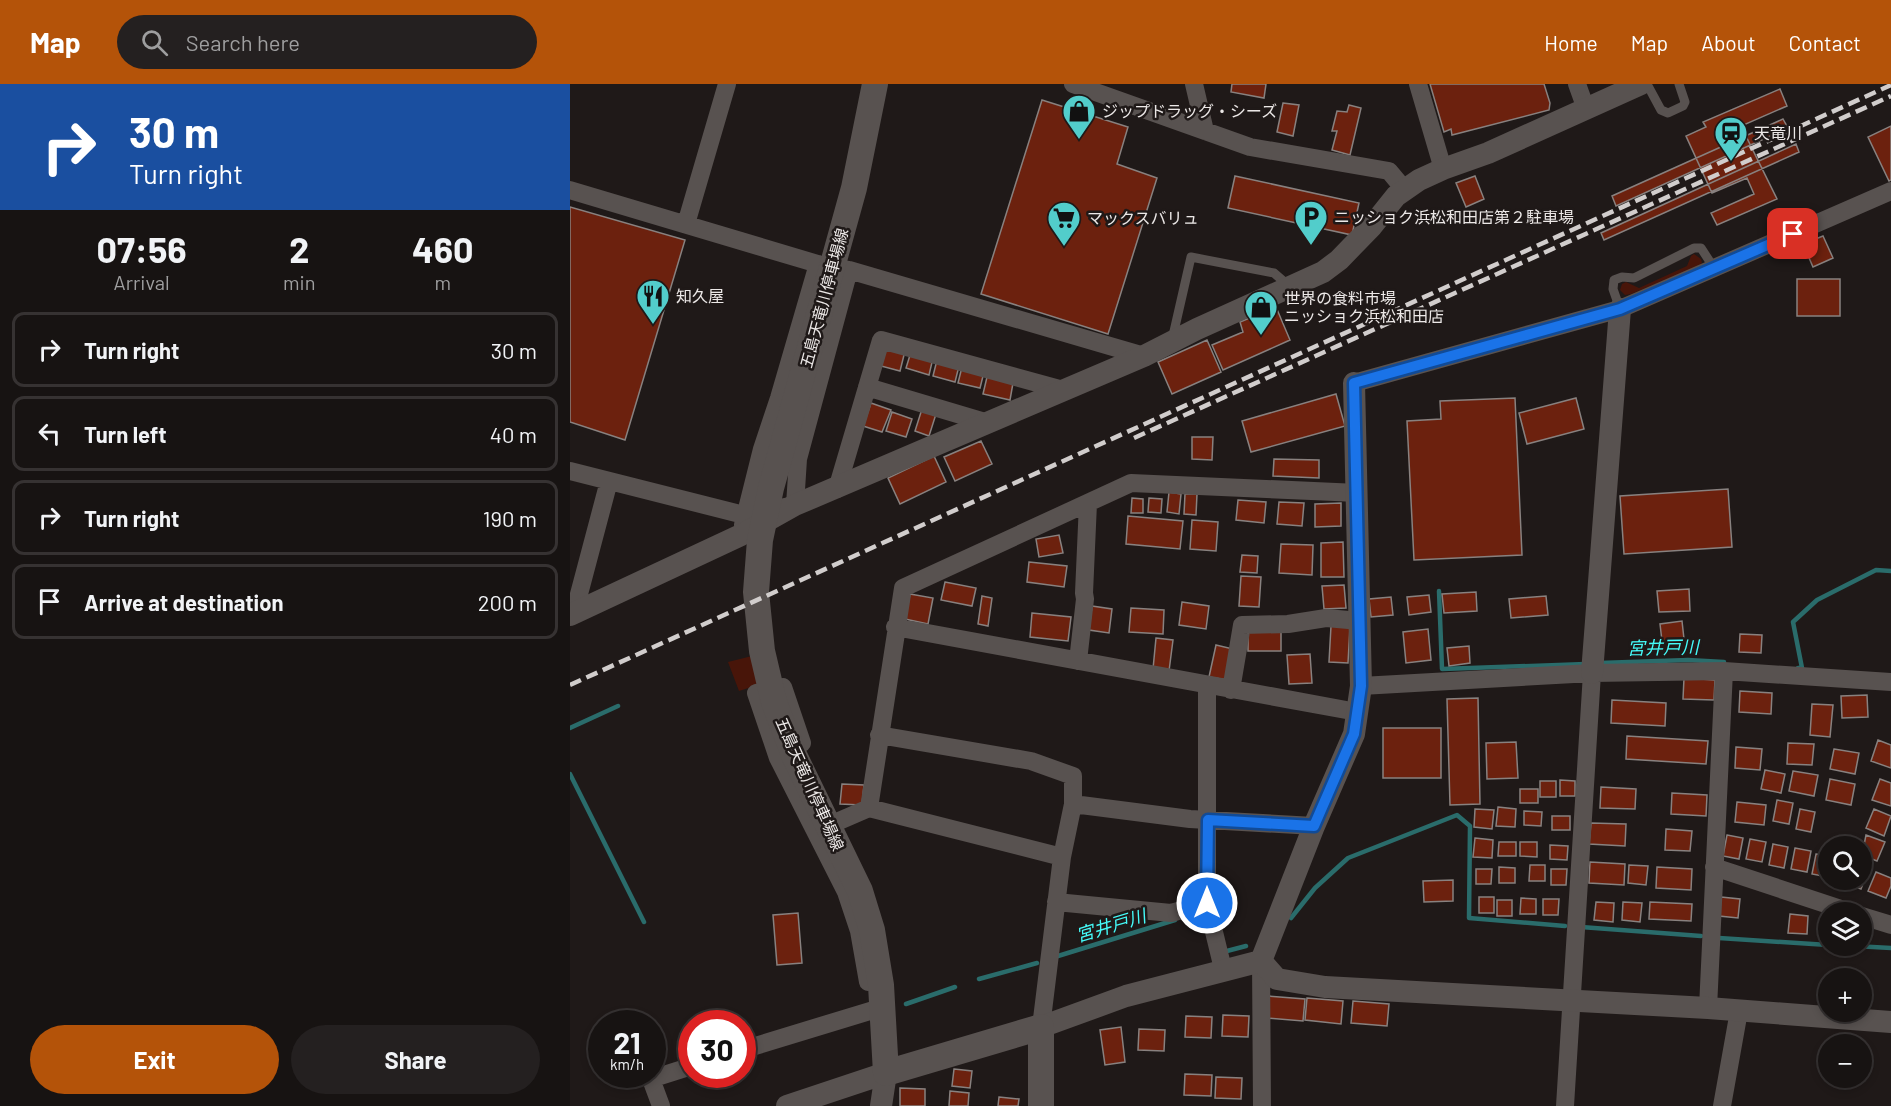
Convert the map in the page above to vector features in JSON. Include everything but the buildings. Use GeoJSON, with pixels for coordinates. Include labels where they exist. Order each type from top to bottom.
{"type":"FeatureCollection","features":[{"type":"Feature","properties":{"kind":"main road","name":"五島天竜川停車場線"},"geometry":{"type":"LineString","coordinates":[[875,84],[854,188],[771,488],[760,540],[756,592],[762,651],[774,702],[803,775],[860,891],[872,930],[882,995],[886,1073]]}},
{"type":"Feature","properties":{"kind":"main road"},"geometry":{"type":"LineString","coordinates":[[886,1073],[1041,1027],[1041,1106]]}},
{"type":"Feature","properties":{"kind":"street"},"geometry":{"type":"LineString","coordinates":[[686,224],[727,84]]}},
{"type":"Feature","properties":{"kind":"street"},"geometry":{"type":"LineString","coordinates":[[1072,84],[1250,147],[1389,171],[1404,189]]}},
{"type":"Feature","properties":{"kind":"street"},"geometry":{"type":"LineString","coordinates":[[1194,84],[1205,131]]}},
{"type":"Feature","properties":{"kind":"street"},"geometry":{"type":"LineString","coordinates":[[1418,84],[1443,169]]}},
{"type":"Feature","properties":{"kind":"street"},"geometry":{"type":"LineString","coordinates":[[1576,84],[1586,109]]}},
{"type":"Feature","properties":{"kind":"street"},"geometry":{"type":"LineString","coordinates":[[572,614],[743,525],[837,489],[1144,356],[1323,272],[1339,260],[1404,189],[1443,169],[1488,153],[1641,84]]}},
{"type":"Feature","properties":{"kind":"street"},"geometry":{"type":"LineString","coordinates":[[570,190],[833,269],[1144,356]]}},
{"type":"Feature","properties":{"kind":"street"},"geometry":{"type":"LineString","coordinates":[[1262,1106],[1261,961],[1314,826],[1354,734],[1358,711],[1361,686],[1354,383],[1620,309],[1891,190]]}},
{"type":"Feature","properties":{"kind":"street"},"geometry":{"type":"LineString","coordinates":[[795,505],[798,459],[833,269]]}},
{"type":"Feature","properties":{"kind":"street"},"geometry":{"type":"LineString","coordinates":[[743,525],[833,269]]}},
{"type":"Feature","properties":{"kind":"street"},"geometry":{"type":"LineString","coordinates":[[1564,1106],[1592,668],[1620,309]]}},
{"type":"Feature","properties":{"kind":"street"},"geometry":{"type":"LineString","coordinates":[[837,489],[881,340],[1063,390]]}},
{"type":"Feature","properties":{"kind":"street"},"geometry":{"type":"LineString","coordinates":[[867,387],[988,423]]}},
{"type":"Feature","properties":{"kind":"street"},"geometry":{"type":"LineString","coordinates":[[570,471],[609,481],[743,525]]}},
{"type":"Feature","properties":{"kind":"street"},"geometry":{"type":"LineString","coordinates":[[572,614],[609,481]]}},
{"type":"Feature","properties":{"kind":"street"},"geometry":{"type":"LineString","coordinates":[[869,808],[895,627],[903,588],[1131,483],[1358,494]]}},
{"type":"Feature","properties":{"kind":"street"},"geometry":{"type":"LineString","coordinates":[[1078,661],[1086,599],[1084,593],[1088,503]]}},
{"type":"Feature","properties":{"kind":"street"},"geometry":{"type":"LineString","coordinates":[[1232,690],[1242,625],[1288,624],[1326,618],[1360,621]]}},
{"type":"Feature","properties":{"kind":"street"},"geometry":{"type":"LineString","coordinates":[[895,627],[1232,690],[1358,711]]}},
{"type":"Feature","properties":{"kind":"street"},"geometry":{"type":"LineString","coordinates":[[1361,686],[1592,668],[1724,671],[1891,682]]}},
{"type":"Feature","properties":{"kind":"street"},"geometry":{"type":"LineString","coordinates":[[1708,1008],[1724,671]]}},
{"type":"Feature","properties":{"kind":"street"},"geometry":{"type":"LineString","coordinates":[[1206,685],[1207,903],[1221,959]]}},
{"type":"Feature","properties":{"kind":"street"},"geometry":{"type":"LineString","coordinates":[[783,687],[805,752],[870,886],[882,924],[889,973],[882,995],[869,988],[859,931],[846,892],[778,758],[756,693],[783,687]]}},
{"type":"Feature","properties":{"kind":"street"},"geometry":{"type":"LineString","coordinates":[[879,735],[1031,761],[1073,776],[1073,804],[1062,857],[1041,1027],[1221,959],[1261,961],[1277,979],[1325,987],[1570,999],[1891,1022]]}},
{"type":"Feature","properties":{"kind":"street"},"geometry":{"type":"LineString","coordinates":[[1073,804],[1102,810],[1208,820],[1314,826]]}},
{"type":"Feature","properties":{"kind":"street"},"geometry":{"type":"LineString","coordinates":[[839,821],[869,808],[1062,857]]}},
{"type":"Feature","properties":{"kind":"street"},"geometry":{"type":"LineString","coordinates":[[1714,867],[1820,902]]}},
{"type":"Feature","properties":{"kind":"street"},"geometry":{"type":"LineString","coordinates":[[1056,902],[1171,913],[1207,903]]}},
{"type":"Feature","properties":{"kind":"street"},"geometry":{"type":"LineString","coordinates":[[1872,919],[1891,926]]}},
{"type":"Feature","properties":{"kind":"street"},"geometry":{"type":"LineString","coordinates":[[756,1044],[882,995]]}},
{"type":"Feature","properties":{"kind":"street"},"geometry":{"type":"LineString","coordinates":[[1722,1106],[1739,1011]]}},
{"type":"Feature","properties":{"kind":"street"},"geometry":{"type":"LineString","coordinates":[[661,1106],[651,1079],[678,1070]]}},
{"type":"Feature","properties":{"kind":"street"},"geometry":{"type":"LineString","coordinates":[[787,1106],[886,1073],[881,1106]]}},
{"type":"Feature","properties":{"kind":"lane"},"geometry":{"type":"LineString","coordinates":[[1647,84],[1661,110],[1668,112],[1685,102],[1680,84]]}},
{"type":"Feature","properties":{"kind":"lane"},"geometry":{"type":"LineString","coordinates":[[1620,309],[1613,290],[1614,280],[1622,277],[1634,278],[1694,248],[1701,248],[1714,268]]}},
{"type":"Feature","properties":{"kind":"lane"},"geometry":{"type":"LineString","coordinates":[[1171,342],[1191,257],[1274,273],[1290,287]]}},
{"type":"Feature","properties":{"kind":"shaded area"},"geometry":{"type":"Polygon","coordinates":[[[1694,254],[1701,259],[1702,263],[1697,267],[1631,294],[1625,295],[1620,290],[1622,284],[1626,282],[1639,288],[1687,266],[1694,254]]]}},
{"type":"Feature","properties":{"kind":"shaded area"},"geometry":{"type":"Polygon","coordinates":[[[760,654],[767,682],[739,691],[728,662],[760,654]]]}},
{"type":"Feature","properties":{"kind":"waterway","name":"宮井戸川"},"geometry":{"type":"LineString","coordinates":[[1798,668],[1802,668],[1793,622],[1817,600],[1876,570],[1891,571]]}},
{"type":"Feature","properties":{"kind":"waterway","name":"宮井戸川"},"geometry":{"type":"LineString","coordinates":[[1439,591],[1442,669],[1586,664]]}},
{"type":"Feature","properties":{"kind":"waterway","name":"宮井戸川"},"geometry":{"type":"LineString","coordinates":[[1600,663],[1688,660],[1724,662]]}},
{"type":"Feature","properties":{"kind":"waterway"},"geometry":{"type":"LineString","coordinates":[[570,728],[618,706]]}},
{"type":"Feature","properties":{"kind":"waterway"},"geometry":{"type":"LineString","coordinates":[[570,774],[644,922]]}},
{"type":"Feature","properties":{"kind":"waterway","name":"宮井戸川"},"geometry":{"type":"LineString","coordinates":[[1291,918],[1315,888],[1348,858],[1457,815],[1470,826],[1469,918],[1565,926]]}},
{"type":"Feature","properties":{"kind":"waterway","name":"宮井戸川"},"geometry":{"type":"LineString","coordinates":[[1058,956],[1175,920]]}},
{"type":"Feature","properties":{"kind":"waterway","name":"宮井戸川"},"geometry":{"type":"LineString","coordinates":[[1581,927],[1701,936]]}},
{"type":"Feature","properties":{"kind":"waterway","name":"宮井戸川"},"geometry":{"type":"LineString","coordinates":[[1719,938],[1818,944]]}},
{"type":"Feature","properties":{"kind":"waterway","name":"宮井戸川"},"geometry":{"type":"LineString","coordinates":[[1223,952],[1246,946]]}},
{"type":"Feature","properties":{"kind":"waterway","name":"宮井戸川"},"geometry":{"type":"LineString","coordinates":[[1872,947],[1891,948]]}},
{"type":"Feature","properties":{"kind":"waterway","name":"宮井戸川"},"geometry":{"type":"LineString","coordinates":[[979,979],[1037,963]]}},
{"type":"Feature","properties":{"kind":"waterway","name":"宮井戸川"},"geometry":{"type":"LineString","coordinates":[[906,1004],[955,987]]}},
{"type":"Feature","properties":{"kind":"railway"},"geometry":{"type":"LineString","coordinates":[[570,685],[1891,85]]}},
{"type":"Feature","properties":{"kind":"railway"},"geometry":{"type":"LineString","coordinates":[[1134,438],[1891,96]]}},
{"type":"Feature","properties":{"kind":"place","name":"ジップドラッグ・シーズ"},"geometry":{"type":"Point","coordinates":[1079,140]}},
{"type":"Feature","properties":{"kind":"place","name":"天竜川"},"geometry":{"type":"Point","coordinates":[1731,162]}},
{"type":"Feature","properties":{"kind":"place","name":"ニッショク浜松和田店第２駐車場"},"geometry":{"type":"Point","coordinates":[1311,246]}},
{"type":"Feature","properties":{"kind":"place","name":"マックスバリュ"},"geometry":{"type":"Point","coordinates":[1064,247]}},
{"type":"Feature","properties":{"kind":"place","name":"知久屋"},"geometry":{"type":"Point","coordinates":[653,325]}},
{"type":"Feature","properties":{"kind":"place","name":"世界の食料市場 ニッショク浜松和田店"},"geometry":{"type":"Point","coordinates":[1261,336]}},
{"type":"Feature","properties":{"kind":"route"},"geometry":{"type":"LineString","coordinates":[[1207,903],[1208,820],[1314,826],[1354,734],[1361,686],[1354,383],[1429,360],[1476,350],[1620,309],[1793,234]]}}]}
